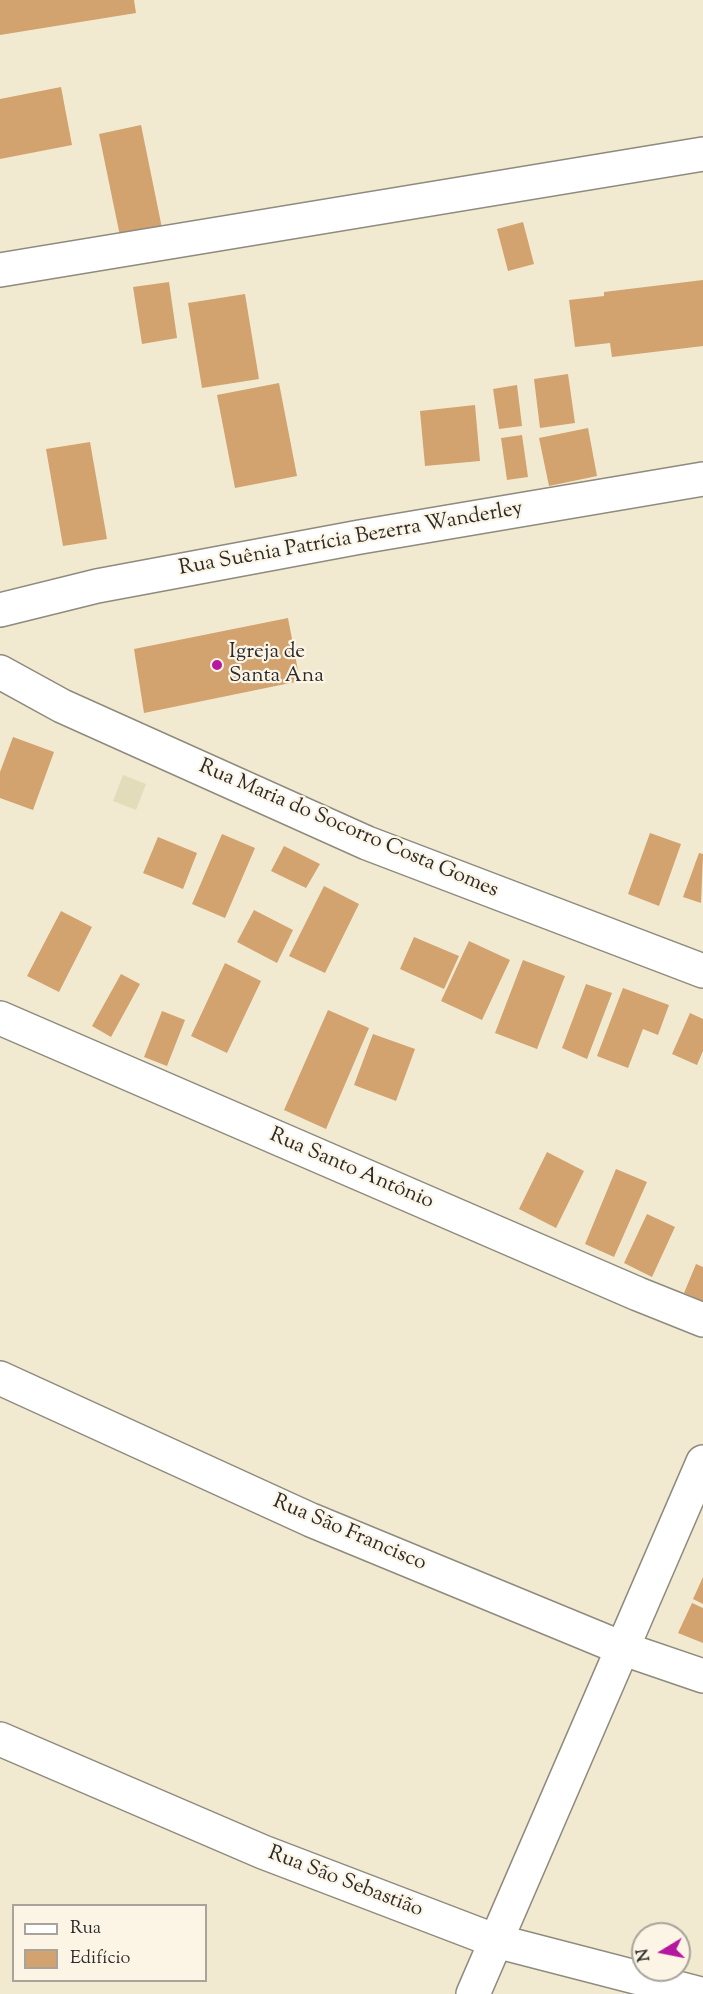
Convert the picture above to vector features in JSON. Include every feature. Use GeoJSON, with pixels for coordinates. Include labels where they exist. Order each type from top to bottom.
{"type":"FeatureCollection","features":[{"type":"Feature","properties":{"kind":"street"},"geometry":{"type":"LineString","coordinates":[[0,270],[703,153]]}},
{"type":"Feature","properties":{"kind":"street","name":"Rua Suênia Patrícia Bezerra Wanderley"},"geometry":{"type":"LineString","coordinates":[[0,610],[97,586],[166,573],[360,537],[703,479]]}},
{"type":"Feature","properties":{"kind":"street","name":"Rua Maria do Socorro Costa Gomes"},"geometry":{"type":"LineString","coordinates":[[0,672],[62,706],[367,843],[703,971]]}},
{"type":"Feature","properties":{"kind":"street","name":"Rua Santo Antônio"},"geometry":{"type":"LineString","coordinates":[[0,1018],[703,1320]]}},
{"type":"Feature","properties":{"kind":"street","name":"Rua São Francisco"},"geometry":{"type":"LineString","coordinates":[[0,1378],[311,1520],[624,1649],[703,1676]]}},
{"type":"Feature","properties":{"kind":"street"},"geometry":{"type":"LineString","coordinates":[[473,1994],[703,1462]]}},
{"type":"Feature","properties":{"kind":"street","name":"Rua São Sebastião"},"geometry":{"type":"LineString","coordinates":[[0,1739],[263,1852],[496,1941],[701,1994]]}},
{"type":"Feature","properties":{"kind":"shaded area"},"geometry":{"type":"Polygon","coordinates":[[[123,775],[146,784],[136,810],[113,801],[123,775]]]}},
{"type":"Feature","properties":{"kind":"building"},"geometry":{"type":"Polygon","coordinates":[[[0,0],[134,0],[136,13],[0,35],[0,0]]]}},
{"type":"Feature","properties":{"kind":"building"},"geometry":{"type":"Polygon","coordinates":[[[61,87],[72,145],[0,159],[0,99],[61,87]]]}},
{"type":"Feature","properties":{"kind":"building"},"geometry":{"type":"Polygon","coordinates":[[[141,125],[162,228],[120,236],[99,134],[141,125]]]}},
{"type":"Feature","properties":{"kind":"building"},"geometry":{"type":"Polygon","coordinates":[[[523,222],[534,264],[508,271],[497,229],[523,222]]]}},
{"type":"Feature","properties":{"kind":"building"},"geometry":{"type":"Polygon","coordinates":[[[703,280],[703,346],[612,357],[610,343],[575,347],[569,300],[604,296],[604,292],[703,280]]]}},
{"type":"Feature","properties":{"kind":"building"},"geometry":{"type":"Polygon","coordinates":[[[169,282],[177,338],[142,344],[133,287],[169,282]]]}},
{"type":"Feature","properties":{"kind":"building"},"geometry":{"type":"Polygon","coordinates":[[[245,294],[259,379],[202,388],[188,303],[245,294]]]}},
{"type":"Feature","properties":{"kind":"building"},"geometry":{"type":"Polygon","coordinates":[[[568,374],[575,423],[540,428],[534,379],[568,374]]]}},
{"type":"Feature","properties":{"kind":"building"},"geometry":{"type":"Polygon","coordinates":[[[279,383],[297,476],[235,488],[217,395],[279,383]]]}},
{"type":"Feature","properties":{"kind":"building"},"geometry":{"type":"Polygon","coordinates":[[[517,385],[522,426],[499,429],[493,389],[517,385]]]}},
{"type":"Feature","properties":{"kind":"building"},"geometry":{"type":"Polygon","coordinates":[[[475,405],[480,461],[425,466],[420,411],[475,405]]]}},
{"type":"Feature","properties":{"kind":"building"},"geometry":{"type":"Polygon","coordinates":[[[588,428],[597,476],[549,486],[539,438],[588,428]]]}},
{"type":"Feature","properties":{"kind":"building"},"geometry":{"type":"Polygon","coordinates":[[[522,435],[528,477],[507,480],[501,438],[522,435]]]}},
{"type":"Feature","properties":{"kind":"building"},"geometry":{"type":"Polygon","coordinates":[[[90,442],[107,539],[63,546],[46,449],[90,442]]]}},
{"type":"Feature","properties":{"kind":"building","name":"Igreja de Santa Ana"},"geometry":{"type":"Polygon","coordinates":[[[288,618],[300,681],[144,713],[134,649],[288,618]]]}},
{"type":"Feature","properties":{"kind":"building"},"geometry":{"type":"Polygon","coordinates":[[[13,737],[54,752],[33,810],[0,798],[0,772],[13,737]]]}},
{"type":"Feature","properties":{"kind":"building"},"geometry":{"type":"Polygon","coordinates":[[[650,833],[681,844],[659,906],[628,894],[650,833]]]}},
{"type":"Feature","properties":{"kind":"building"},"geometry":{"type":"Polygon","coordinates":[[[222,834],[255,848],[225,918],[192,904],[222,834]]]}},
{"type":"Feature","properties":{"kind":"building"},"geometry":{"type":"Polygon","coordinates":[[[158,837],[197,853],[183,889],[143,873],[158,837]]]}},
{"type":"Feature","properties":{"kind":"building"},"geometry":{"type":"Polygon","coordinates":[[[284,846],[320,864],[306,888],[271,871],[284,846]]]}},
{"type":"Feature","properties":{"kind":"building"},"geometry":{"type":"Polygon","coordinates":[[[699,853],[703,854],[701,903],[683,897],[699,853]]]}},
{"type":"Feature","properties":{"kind":"building"},"geometry":{"type":"Polygon","coordinates":[[[324,886],[359,904],[325,973],[289,956],[324,886]]]}},
{"type":"Feature","properties":{"kind":"building"},"geometry":{"type":"Polygon","coordinates":[[[254,910],[293,930],[277,963],[237,942],[254,910]]]}},
{"type":"Feature","properties":{"kind":"building"},"geometry":{"type":"Polygon","coordinates":[[[61,911],[92,927],[59,992],[27,976],[61,911]]]}},
{"type":"Feature","properties":{"kind":"building"},"geometry":{"type":"Polygon","coordinates":[[[414,937],[459,956],[444,989],[400,969],[414,937]]]}},
{"type":"Feature","properties":{"kind":"building"},"geometry":{"type":"Polygon","coordinates":[[[469,941],[510,960],[482,1020],[441,1001],[469,941]]]}},
{"type":"Feature","properties":{"kind":"building"},"geometry":{"type":"Polygon","coordinates":[[[523,960],[565,976],[537,1049],[495,1033],[523,960]]]}},
{"type":"Feature","properties":{"kind":"building"},"geometry":{"type":"Polygon","coordinates":[[[225,963],[261,981],[227,1053],[191,1036],[225,963]]]}},
{"type":"Feature","properties":{"kind":"building"},"geometry":{"type":"Polygon","coordinates":[[[121,974],[140,984],[111,1037],[92,1026],[121,974]]]}},
{"type":"Feature","properties":{"kind":"building"},"geometry":{"type":"Polygon","coordinates":[[[586,984],[612,993],[587,1059],[562,1048],[586,984]]]}},
{"type":"Feature","properties":{"kind":"building"},"geometry":{"type":"Polygon","coordinates":[[[623,988],[669,1005],[658,1035],[643,1029],[628,1068],[597,1056],[623,988]]]}},
{"type":"Feature","properties":{"kind":"building"},"geometry":{"type":"Polygon","coordinates":[[[328,1010],[369,1028],[326,1129],[284,1110],[328,1010]]]}},
{"type":"Feature","properties":{"kind":"building"},"geometry":{"type":"Polygon","coordinates":[[[162,1011],[185,1020],[167,1066],[144,1057],[162,1011]]]}},
{"type":"Feature","properties":{"kind":"building"},"geometry":{"type":"Polygon","coordinates":[[[690,1013],[703,1019],[703,1051],[697,1065],[672,1054],[690,1013]]]}},
{"type":"Feature","properties":{"kind":"building"},"geometry":{"type":"Polygon","coordinates":[[[373,1034],[415,1049],[396,1101],[354,1085],[373,1034]]]}},
{"type":"Feature","properties":{"kind":"building"},"geometry":{"type":"Polygon","coordinates":[[[547,1152],[584,1171],[556,1228],[519,1209],[547,1152]]]}},
{"type":"Feature","properties":{"kind":"building"},"geometry":{"type":"Polygon","coordinates":[[[616,1169],[647,1182],[614,1257],[585,1244],[616,1169]]]}},
{"type":"Feature","properties":{"kind":"building"},"geometry":{"type":"Polygon","coordinates":[[[647,1214],[675,1227],[652,1277],[624,1263],[647,1214]]]}},
{"type":"Feature","properties":{"kind":"building"},"geometry":{"type":"Polygon","coordinates":[[[696,1264],[703,1267],[703,1301],[684,1293],[696,1264]]]}},
{"type":"Feature","properties":{"kind":"building"},"geometry":{"type":"Polygon","coordinates":[[[703,1577],[703,1604],[693,1599],[703,1577]]]}},
{"type":"Feature","properties":{"kind":"building"},"geometry":{"type":"Polygon","coordinates":[[[692,1603],[703,1608],[703,1643],[678,1633],[692,1603]]]}},
{"type":"Feature","properties":{"kind":"place","name":"Igreja de Santa Ana"},"geometry":{"type":"Point","coordinates":[217,665]}}]}
